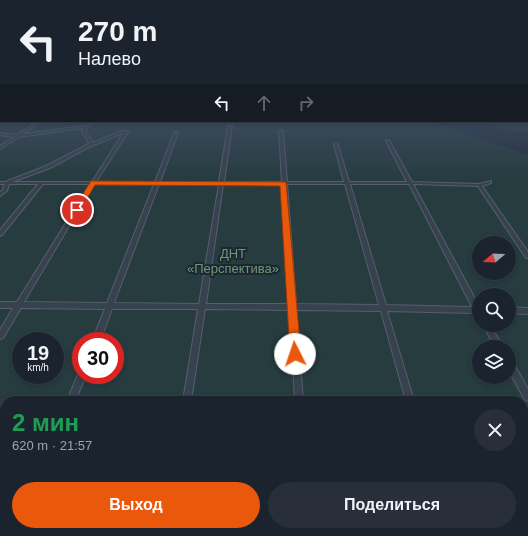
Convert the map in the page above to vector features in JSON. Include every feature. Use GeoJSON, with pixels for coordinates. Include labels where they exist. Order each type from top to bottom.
{"type":"FeatureCollection","features":[{"type":"Feature","properties":{"kind":"street"},"geometry":{"type":"LineString","coordinates":[[0,148],[26,130]]}},
{"type":"Feature","properties":{"kind":"street"},"geometry":{"type":"LineString","coordinates":[[0,134],[17,136],[62,130]]}},
{"type":"Feature","properties":{"kind":"street"},"geometry":{"type":"LineString","coordinates":[[84,130],[84,133],[90,142],[88,146]]}},
{"type":"Feature","properties":{"kind":"street"},"geometry":{"type":"LineString","coordinates":[[188,396],[229,130]]}},
{"type":"Feature","properties":{"kind":"street"},"geometry":{"type":"LineString","coordinates":[[281,131],[283,184],[299,396]]}},
{"type":"Feature","properties":{"kind":"street"},"geometry":{"type":"LineString","coordinates":[[0,336],[93,183],[126,132],[88,146],[48,167],[7,182]]}},
{"type":"Feature","properties":{"kind":"street"},"geometry":{"type":"LineString","coordinates":[[100,332],[176,133]]}},
{"type":"Feature","properties":{"kind":"street"},"geometry":{"type":"LineString","coordinates":[[388,141],[472,299]]}},
{"type":"Feature","properties":{"kind":"street"},"geometry":{"type":"LineString","coordinates":[[336,145],[409,396]]}},
{"type":"Feature","properties":{"kind":"street"},"geometry":{"type":"LineString","coordinates":[[0,195],[6,190],[7,182]]}},
{"type":"Feature","properties":{"kind":"street"},"geometry":{"type":"LineString","coordinates":[[0,183],[411,183],[479,185],[489,182]]}},
{"type":"Feature","properties":{"kind":"street"},"geometry":{"type":"LineString","coordinates":[[0,234],[42,183]]}},
{"type":"Feature","properties":{"kind":"street"},"geometry":{"type":"LineString","coordinates":[[479,185],[528,256]]}},
{"type":"Feature","properties":{"kind":"street"},"geometry":{"type":"LineString","coordinates":[[0,305],[383,307],[472,310]]}},
{"type":"Feature","properties":{"kind":"street"},"geometry":{"type":"LineString","coordinates":[[516,310],[528,311]]}},
{"type":"Feature","properties":{"kind":"street"},"geometry":{"type":"LineString","coordinates":[[516,376],[527,396]]}},
{"type":"Feature","properties":{"kind":"street"},"geometry":{"type":"LineString","coordinates":[[73,396],[78,384]]}},
{"type":"Feature","properties":{"kind":"green space","name":"ДНТ «Перспектива»"},"geometry":{"type":"Polygon","coordinates":[[[0,130],[455,130],[528,155],[528,396],[0,396],[0,130]]]}},
{"type":"Feature","properties":{"kind":"green space"},"geometry":{"type":"Polygon","coordinates":[[[505,130],[528,130],[522,132],[505,130]]]}},
{"type":"Feature","properties":{"kind":"route"},"geometry":{"type":"LineString","coordinates":[[77,210],[93,183],[283,184],[295,354]]}}]}
